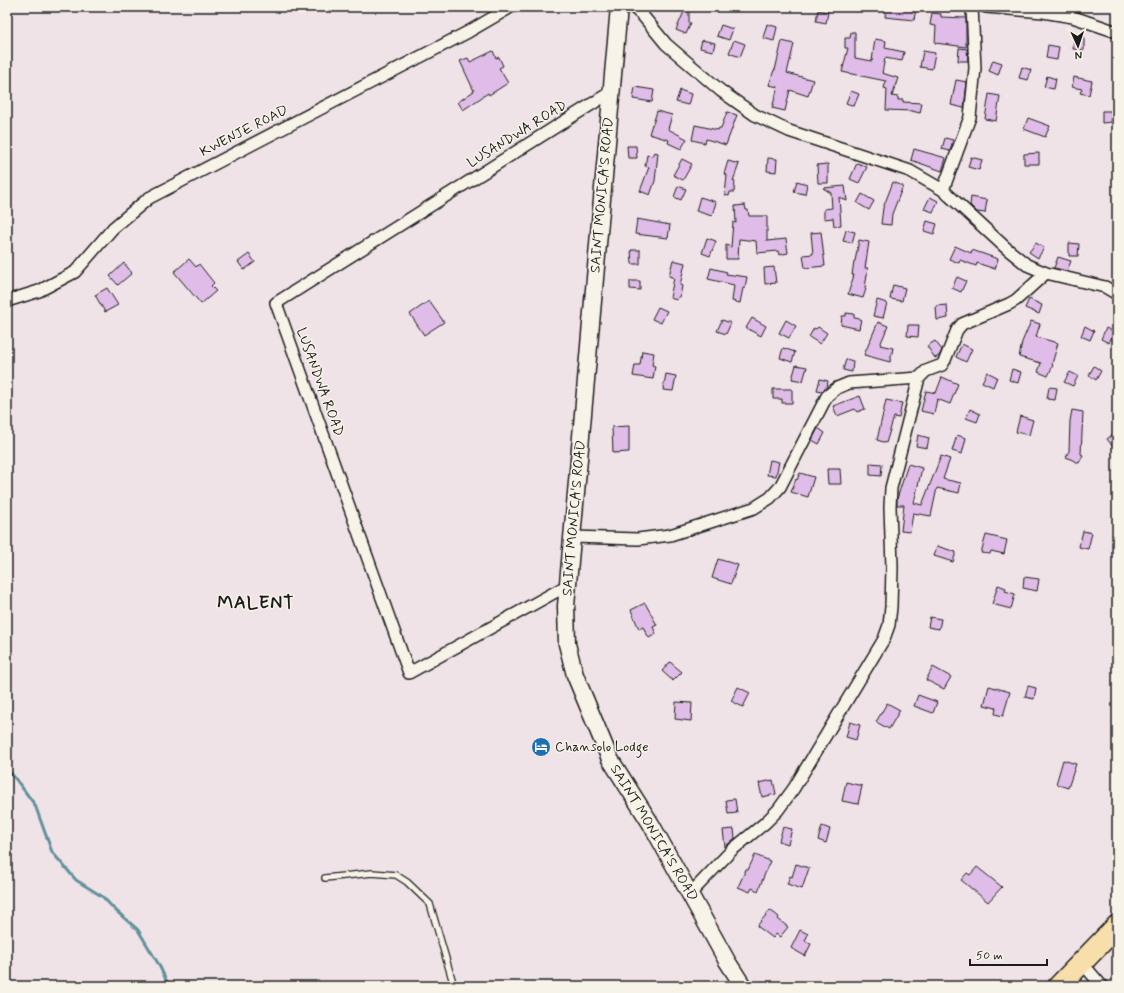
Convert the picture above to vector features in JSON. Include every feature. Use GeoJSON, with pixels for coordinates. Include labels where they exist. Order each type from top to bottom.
{"type":"FeatureCollection","features":[{"type":"Feature","properties":{"kind":"highway"},"geometry":{"type":"LineString","coordinates":[[1059,986],[1117,926]]}},
{"type":"Feature","properties":{"kind":"street","name":"KWENJE ROAD"},"geometry":{"type":"LineString","coordinates":[[7,301],[39,291],[75,272],[113,228],[149,198],[460,36],[511,7]]}},
{"type":"Feature","properties":{"kind":"street","name":"SAINT MONICA'S ROAD"},"geometry":{"type":"LineString","coordinates":[[619,7],[566,606],[567,644],[574,675],[610,759],[651,824],[727,961],[743,986]]}},
{"type":"Feature","properties":{"kind":"street"},"geometry":{"type":"LineString","coordinates":[[633,7],[672,48],[720,91],[755,115],[789,131],[910,171],[943,190],[1006,248],[1027,265],[1046,273],[1105,288],[1117,294]]}},
{"type":"Feature","properties":{"kind":"street"},"geometry":{"type":"LineString","coordinates":[[943,190],[970,117],[975,68],[972,7]]}},
{"type":"Feature","properties":{"kind":"street"},"geometry":{"type":"LineString","coordinates":[[986,7],[1043,12],[1073,17],[1117,32]]}},
{"type":"Feature","properties":{"kind":"street","name":"LUSANDWA ROAD"},"geometry":{"type":"LineString","coordinates":[[568,585],[409,673],[276,304],[611,92]]}},
{"type":"Feature","properties":{"kind":"street"},"geometry":{"type":"LineString","coordinates":[[690,894],[732,850],[765,823],[778,810],[798,781],[884,639],[889,625],[892,567],[891,488],[919,378],[926,371],[942,365],[957,330],[962,324],[1016,300],[1046,273]]}},
{"type":"Feature","properties":{"kind":"street"},"geometry":{"type":"LineString","coordinates":[[573,537],[638,539],[670,535],[754,508],[770,498],[780,488],[827,396],[837,388],[849,383],[919,378]]}},
{"type":"Feature","properties":{"kind":"street"},"geometry":{"type":"LineString","coordinates":[[1082,963],[1102,986]]}},
{"type":"Feature","properties":{"kind":"lane"},"geometry":{"type":"LineString","coordinates":[[325,878],[372,873],[396,875],[408,882],[430,904],[454,986]]}},
{"type":"Feature","properties":{"kind":"building"},"geometry":{"type":"Polygon","coordinates":[[[686,7],[689,7],[689,23],[691,23],[686,34],[676,30],[686,7]]]}},
{"type":"Feature","properties":{"kind":"building"},"geometry":{"type":"Polygon","coordinates":[[[886,7],[916,8],[914,20],[885,17],[886,7]]]}},
{"type":"Feature","properties":{"kind":"building"},"geometry":{"type":"Polygon","coordinates":[[[818,10],[828,12],[826,23],[816,21],[818,10]]]}},
{"type":"Feature","properties":{"kind":"building"},"geometry":{"type":"Polygon","coordinates":[[[932,13],[941,14],[941,17],[966,18],[966,47],[935,43],[936,26],[930,25],[932,13]]]}},
{"type":"Feature","properties":{"kind":"building"},"geometry":{"type":"Polygon","coordinates":[[[767,24],[777,27],[774,41],[763,38],[767,24]]]}},
{"type":"Feature","properties":{"kind":"building"},"geometry":{"type":"Polygon","coordinates":[[[721,25],[733,29],[729,40],[717,36],[721,25]]]}},
{"type":"Feature","properties":{"kind":"building"},"geometry":{"type":"Polygon","coordinates":[[[851,32],[855,32],[855,58],[872,61],[875,39],[886,41],[885,48],[904,52],[902,61],[885,58],[882,73],[898,78],[892,96],[898,97],[898,100],[903,100],[903,102],[922,103],[920,113],[912,111],[886,110],[887,89],[884,88],[886,81],[842,72],[848,48],[845,48],[845,38],[850,38],[851,32]]]}},
{"type":"Feature","properties":{"kind":"building"},"geometry":{"type":"Polygon","coordinates":[[[1074,37],[1084,37],[1084,50],[1073,49],[1074,37]]]}},
{"type":"Feature","properties":{"kind":"building"},"geometry":{"type":"Polygon","coordinates":[[[702,40],[715,43],[713,51],[700,48],[702,40]]]}},
{"type":"Feature","properties":{"kind":"building"},"geometry":{"type":"Polygon","coordinates":[[[734,40],[745,44],[740,57],[729,53],[734,40]]]}},
{"type":"Feature","properties":{"kind":"building"},"geometry":{"type":"Polygon","coordinates":[[[782,41],[794,44],[787,73],[813,80],[808,96],[790,90],[785,111],[772,108],[778,87],[769,85],[775,70],[782,41]]]}},
{"type":"Feature","properties":{"kind":"building"},"geometry":{"type":"Polygon","coordinates":[[[1048,45],[1059,47],[1057,60],[1046,58],[1048,45]]]}},
{"type":"Feature","properties":{"kind":"building"},"geometry":{"type":"Polygon","coordinates":[[[959,48],[967,49],[968,61],[958,61],[959,48]]]}},
{"type":"Feature","properties":{"kind":"building"},"geometry":{"type":"Polygon","coordinates":[[[493,51],[496,58],[499,57],[503,66],[499,68],[508,83],[489,95],[488,93],[463,110],[458,102],[474,91],[460,61],[468,58],[470,62],[493,51]]]}},
{"type":"Feature","properties":{"kind":"building"},"geometry":{"type":"Polygon","coordinates":[[[923,51],[935,53],[932,69],[920,67],[923,51]]]}},
{"type":"Feature","properties":{"kind":"building"},"geometry":{"type":"Polygon","coordinates":[[[993,60],[1002,63],[998,75],[989,71],[993,60]]]}},
{"type":"Feature","properties":{"kind":"building"},"geometry":{"type":"Polygon","coordinates":[[[1022,67],[1031,70],[1028,80],[1019,78],[1022,67]]]}},
{"type":"Feature","properties":{"kind":"building"},"geometry":{"type":"Polygon","coordinates":[[[1047,76],[1056,79],[1054,89],[1044,87],[1047,76]]]}},
{"type":"Feature","properties":{"kind":"building"},"geometry":{"type":"Polygon","coordinates":[[[1074,77],[1092,81],[1089,95],[1080,93],[1082,89],[1072,87],[1074,77]]]}},
{"type":"Feature","properties":{"kind":"building"},"geometry":{"type":"Polygon","coordinates":[[[956,80],[967,82],[964,108],[951,105],[956,80]]]}},
{"type":"Feature","properties":{"kind":"building"},"geometry":{"type":"Polygon","coordinates":[[[635,87],[654,90],[652,102],[633,99],[635,87]]]}},
{"type":"Feature","properties":{"kind":"building"},"geometry":{"type":"Polygon","coordinates":[[[680,90],[691,94],[688,105],[676,102],[680,90]]]}},
{"type":"Feature","properties":{"kind":"building"},"geometry":{"type":"Polygon","coordinates":[[[851,91],[859,94],[854,106],[846,103],[851,91]]]}},
{"type":"Feature","properties":{"kind":"building"},"geometry":{"type":"Polygon","coordinates":[[[989,94],[1000,96],[996,121],[985,119],[989,94]]]}},
{"type":"Feature","properties":{"kind":"building"},"geometry":{"type":"Polygon","coordinates":[[[657,111],[672,115],[668,129],[687,139],[681,149],[668,143],[669,140],[649,134],[657,111]]]}},
{"type":"Feature","properties":{"kind":"building"},"geometry":{"type":"Polygon","coordinates":[[[1102,111],[1111,111],[1112,122],[1102,123],[1102,111]]]}},
{"type":"Feature","properties":{"kind":"building"},"geometry":{"type":"Polygon","coordinates":[[[727,112],[737,115],[726,145],[706,139],[705,143],[692,140],[695,125],[718,130],[721,128],[727,112]]]}},
{"type":"Feature","properties":{"kind":"building"},"geometry":{"type":"Polygon","coordinates":[[[1028,118],[1050,126],[1045,137],[1024,129],[1028,118]]]}},
{"type":"Feature","properties":{"kind":"building"},"geometry":{"type":"Polygon","coordinates":[[[945,138],[953,140],[950,151],[942,149],[945,138]]]}},
{"type":"Feature","properties":{"kind":"building"},"geometry":{"type":"Polygon","coordinates":[[[627,146],[636,146],[637,158],[628,158],[627,146]]]}},
{"type":"Feature","properties":{"kind":"building"},"geometry":{"type":"Polygon","coordinates":[[[914,149],[946,158],[942,171],[911,160],[914,149]]]}},
{"type":"Feature","properties":{"kind":"building"},"geometry":{"type":"Polygon","coordinates":[[[654,152],[658,153],[655,181],[650,195],[640,191],[649,167],[645,166],[647,155],[652,156],[654,152]]]}},
{"type":"Feature","properties":{"kind":"building"},"geometry":{"type":"Polygon","coordinates":[[[1039,153],[1039,164],[1024,164],[1024,154],[1039,153]]]}},
{"type":"Feature","properties":{"kind":"building"},"geometry":{"type":"Polygon","coordinates":[[[971,157],[982,160],[979,170],[968,167],[971,157]]]}},
{"type":"Feature","properties":{"kind":"building"},"geometry":{"type":"Polygon","coordinates":[[[768,158],[777,159],[776,172],[767,171],[768,158]]]}},
{"type":"Feature","properties":{"kind":"building"},"geometry":{"type":"Polygon","coordinates":[[[682,159],[692,164],[683,180],[673,175],[682,159]]]}},
{"type":"Feature","properties":{"kind":"building"},"geometry":{"type":"Polygon","coordinates":[[[728,161],[739,164],[733,181],[735,181],[734,192],[730,192],[729,196],[725,195],[727,175],[724,174],[728,161]]]}},
{"type":"Feature","properties":{"kind":"building"},"geometry":{"type":"Polygon","coordinates":[[[857,163],[867,167],[859,183],[850,179],[857,163]]]}},
{"type":"Feature","properties":{"kind":"building"},"geometry":{"type":"Polygon","coordinates":[[[828,164],[828,183],[818,183],[817,165],[828,164]]]}},
{"type":"Feature","properties":{"kind":"building"},"geometry":{"type":"Polygon","coordinates":[[[797,181],[807,184],[805,194],[794,192],[797,181]]]}},
{"type":"Feature","properties":{"kind":"building"},"geometry":{"type":"Polygon","coordinates":[[[893,182],[903,186],[892,214],[891,225],[881,224],[883,208],[893,182]]]}},
{"type":"Feature","properties":{"kind":"building"},"geometry":{"type":"Polygon","coordinates":[[[678,186],[686,189],[681,200],[674,197],[678,186]]]}},
{"type":"Feature","properties":{"kind":"building"},"geometry":{"type":"Polygon","coordinates":[[[845,186],[847,201],[839,197],[841,225],[834,226],[833,218],[824,219],[824,209],[832,208],[831,193],[823,188],[845,186]]]}},
{"type":"Feature","properties":{"kind":"building"},"geometry":{"type":"Polygon","coordinates":[[[862,194],[874,201],[869,210],[857,203],[862,194]]]}},
{"type":"Feature","properties":{"kind":"building"},"geometry":{"type":"Polygon","coordinates":[[[700,197],[716,202],[712,216],[696,211],[700,197]]]}},
{"type":"Feature","properties":{"kind":"building"},"geometry":{"type":"Polygon","coordinates":[[[930,197],[938,201],[933,212],[924,209],[930,197]]]}},
{"type":"Feature","properties":{"kind":"building"},"geometry":{"type":"Polygon","coordinates":[[[971,197],[987,200],[985,213],[977,212],[970,205],[971,197]]]}},
{"type":"Feature","properties":{"kind":"building"},"geometry":{"type":"Polygon","coordinates":[[[745,205],[749,216],[767,216],[767,241],[786,239],[788,253],[779,255],[778,251],[757,253],[756,241],[739,239],[738,259],[726,259],[726,245],[731,247],[733,222],[736,223],[735,206],[745,205]]]}},
{"type":"Feature","properties":{"kind":"building"},"geometry":{"type":"Polygon","coordinates":[[[637,219],[670,225],[668,238],[635,234],[637,219]]]}},
{"type":"Feature","properties":{"kind":"building"},"geometry":{"type":"Polygon","coordinates":[[[927,221],[937,224],[934,234],[924,231],[927,221]]]}},
{"type":"Feature","properties":{"kind":"building"},"geometry":{"type":"Polygon","coordinates":[[[846,230],[855,232],[852,243],[843,241],[846,230]]]}},
{"type":"Feature","properties":{"kind":"building"},"geometry":{"type":"Polygon","coordinates":[[[821,232],[825,266],[805,268],[803,255],[813,254],[811,233],[821,232]]]}},
{"type":"Feature","properties":{"kind":"building"},"geometry":{"type":"Polygon","coordinates":[[[707,238],[716,241],[710,256],[702,253],[707,238]]]}},
{"type":"Feature","properties":{"kind":"building"},"geometry":{"type":"Polygon","coordinates":[[[859,240],[869,242],[865,268],[868,268],[866,289],[863,298],[848,294],[854,275],[852,275],[859,240]]]}},
{"type":"Feature","properties":{"kind":"building"},"geometry":{"type":"Polygon","coordinates":[[[1036,243],[1044,248],[1038,258],[1029,252],[1036,243]]]}},
{"type":"Feature","properties":{"kind":"building"},"geometry":{"type":"Polygon","coordinates":[[[1069,243],[1079,244],[1078,256],[1069,256],[1069,243]]]}},
{"type":"Feature","properties":{"kind":"building"},"geometry":{"type":"Polygon","coordinates":[[[955,246],[971,253],[972,250],[998,259],[995,269],[977,263],[976,266],[960,260],[959,263],[949,259],[955,246]]]}},
{"type":"Feature","properties":{"kind":"building"},"geometry":{"type":"Polygon","coordinates":[[[631,250],[640,250],[640,264],[632,264],[631,250]]]}},
{"type":"Feature","properties":{"kind":"building"},"geometry":{"type":"Polygon","coordinates":[[[249,254],[255,262],[244,270],[238,262],[249,254]]]}},
{"type":"Feature","properties":{"kind":"building"},"geometry":{"type":"Polygon","coordinates":[[[1058,257],[1071,261],[1067,271],[1054,268],[1058,257]]]}},
{"type":"Feature","properties":{"kind":"building"},"geometry":{"type":"Polygon","coordinates":[[[189,259],[196,267],[199,264],[214,283],[211,286],[216,291],[201,304],[174,272],[189,259]]]}},
{"type":"Feature","properties":{"kind":"building"},"geometry":{"type":"Polygon","coordinates":[[[673,260],[685,263],[680,285],[682,286],[680,297],[678,297],[677,300],[670,298],[674,278],[669,276],[673,260]]]}},
{"type":"Feature","properties":{"kind":"building"},"geometry":{"type":"Polygon","coordinates":[[[124,263],[132,273],[118,285],[110,276],[124,263]]]}},
{"type":"Feature","properties":{"kind":"building"},"geometry":{"type":"Polygon","coordinates":[[[774,267],[776,283],[765,284],[764,268],[774,267]]]}},
{"type":"Feature","properties":{"kind":"building"},"geometry":{"type":"Polygon","coordinates":[[[711,268],[727,272],[726,274],[747,277],[740,303],[732,301],[734,285],[708,279],[711,268]]]}},
{"type":"Feature","properties":{"kind":"building"},"geometry":{"type":"Polygon","coordinates":[[[957,277],[966,281],[961,292],[952,288],[957,277]]]}},
{"type":"Feature","properties":{"kind":"building"},"geometry":{"type":"Polygon","coordinates":[[[630,281],[640,281],[640,290],[630,289],[630,281]]]}},
{"type":"Feature","properties":{"kind":"building"},"geometry":{"type":"Polygon","coordinates":[[[893,285],[905,288],[902,301],[890,299],[893,285]]]}},
{"type":"Feature","properties":{"kind":"building"},"geometry":{"type":"Polygon","coordinates":[[[107,288],[118,305],[105,312],[95,295],[107,288]]]}},
{"type":"Feature","properties":{"kind":"building"},"geometry":{"type":"Polygon","coordinates":[[[1029,299],[1042,305],[1039,314],[1025,308],[1029,299]]]}},
{"type":"Feature","properties":{"kind":"building"},"geometry":{"type":"Polygon","coordinates":[[[877,300],[887,303],[883,318],[873,316],[877,300]]]}},
{"type":"Feature","properties":{"kind":"building"},"geometry":{"type":"Polygon","coordinates":[[[429,301],[444,322],[424,335],[410,314],[429,301]]]}},
{"type":"Feature","properties":{"kind":"building"},"geometry":{"type":"Polygon","coordinates":[[[947,305],[948,318],[937,320],[936,306],[947,305]]]}},
{"type":"Feature","properties":{"kind":"building"},"geometry":{"type":"Polygon","coordinates":[[[658,307],[667,311],[661,323],[652,319],[658,307]]]}},
{"type":"Feature","properties":{"kind":"building"},"geometry":{"type":"Polygon","coordinates":[[[846,313],[854,314],[854,318],[861,319],[859,329],[841,325],[842,316],[846,316],[846,313]]]}},
{"type":"Feature","properties":{"kind":"building"},"geometry":{"type":"Polygon","coordinates":[[[752,318],[766,326],[761,336],[746,328],[752,318]]]}},
{"type":"Feature","properties":{"kind":"building"},"geometry":{"type":"Polygon","coordinates":[[[722,320],[731,323],[726,334],[717,331],[722,320]]]}},
{"type":"Feature","properties":{"kind":"building"},"geometry":{"type":"Polygon","coordinates":[[[786,320],[796,326],[789,338],[779,333],[786,320]]]}},
{"type":"Feature","properties":{"kind":"building"},"geometry":{"type":"Polygon","coordinates":[[[1031,321],[1040,324],[1036,337],[1058,343],[1053,365],[1048,376],[1038,372],[1041,363],[1019,357],[1022,342],[1031,321]]]}},
{"type":"Feature","properties":{"kind":"building"},"geometry":{"type":"Polygon","coordinates":[[[878,322],[888,326],[880,345],[893,348],[890,362],[864,355],[878,322]]]}},
{"type":"Feature","properties":{"kind":"building"},"geometry":{"type":"Polygon","coordinates":[[[908,325],[919,325],[918,337],[907,336],[908,325]]]}},
{"type":"Feature","properties":{"kind":"building"},"geometry":{"type":"Polygon","coordinates":[[[1085,326],[1094,331],[1090,340],[1081,336],[1085,326]]]}},
{"type":"Feature","properties":{"kind":"building"},"geometry":{"type":"Polygon","coordinates":[[[818,327],[827,333],[820,344],[809,337],[814,328],[816,329],[818,327]]]}},
{"type":"Feature","properties":{"kind":"building"},"geometry":{"type":"Polygon","coordinates":[[[1106,328],[1114,332],[1109,343],[1101,339],[1106,328]]]}},
{"type":"Feature","properties":{"kind":"building"},"geometry":{"type":"Polygon","coordinates":[[[935,341],[942,350],[939,356],[935,358],[927,346],[935,341]]]}},
{"type":"Feature","properties":{"kind":"building"},"geometry":{"type":"Polygon","coordinates":[[[962,344],[972,349],[966,362],[956,357],[962,344]]]}},
{"type":"Feature","properties":{"kind":"building"},"geometry":{"type":"Polygon","coordinates":[[[783,348],[795,352],[792,362],[780,358],[783,348]]]}},
{"type":"Feature","properties":{"kind":"building"},"geometry":{"type":"Polygon","coordinates":[[[642,351],[654,353],[652,365],[655,366],[653,379],[633,376],[635,365],[640,365],[642,351]]]}},
{"type":"Feature","properties":{"kind":"building"},"geometry":{"type":"Polygon","coordinates":[[[846,359],[853,361],[852,372],[843,370],[846,359]]]}},
{"type":"Feature","properties":{"kind":"building"},"geometry":{"type":"Polygon","coordinates":[[[796,365],[807,367],[803,381],[792,379],[796,365]]]}},
{"type":"Feature","properties":{"kind":"building"},"geometry":{"type":"Polygon","coordinates":[[[1094,366],[1101,371],[1096,380],[1089,375],[1094,366]]]}},
{"type":"Feature","properties":{"kind":"building"},"geometry":{"type":"Polygon","coordinates":[[[1012,369],[1021,372],[1018,383],[1009,380],[1012,369]]]}},
{"type":"Feature","properties":{"kind":"building"},"geometry":{"type":"Polygon","coordinates":[[[987,372],[997,377],[993,387],[982,382],[987,372]]]}},
{"type":"Feature","properties":{"kind":"building"},"geometry":{"type":"Polygon","coordinates":[[[1070,372],[1078,376],[1073,386],[1064,382],[1070,372]]]}},
{"type":"Feature","properties":{"kind":"building"},"geometry":{"type":"Polygon","coordinates":[[[666,374],[676,376],[673,391],[663,390],[666,374]]]}},
{"type":"Feature","properties":{"kind":"building"},"geometry":{"type":"Polygon","coordinates":[[[942,377],[958,384],[950,404],[937,399],[934,414],[921,411],[926,391],[936,393],[942,377]]]}},
{"type":"Feature","properties":{"kind":"building"},"geometry":{"type":"Polygon","coordinates":[[[820,379],[828,381],[827,387],[822,391],[817,390],[820,379]]]}},
{"type":"Feature","properties":{"kind":"building"},"geometry":{"type":"Polygon","coordinates":[[[1049,387],[1057,388],[1055,400],[1047,399],[1049,387]]]}},
{"type":"Feature","properties":{"kind":"building"},"geometry":{"type":"Polygon","coordinates":[[[773,389],[792,389],[792,403],[782,403],[782,399],[773,399],[773,389]]]}},
{"type":"Feature","properties":{"kind":"building"},"geometry":{"type":"Polygon","coordinates":[[[860,396],[865,409],[857,412],[855,409],[837,416],[833,406],[860,396]]]}},
{"type":"Feature","properties":{"kind":"building"},"geometry":{"type":"Polygon","coordinates":[[[886,400],[902,403],[899,418],[894,417],[886,443],[877,440],[886,400]]]}},
{"type":"Feature","properties":{"kind":"building"},"geometry":{"type":"Polygon","coordinates":[[[970,409],[980,414],[977,422],[966,418],[970,409]]]}},
{"type":"Feature","properties":{"kind":"building"},"geometry":{"type":"Polygon","coordinates":[[[1072,410],[1083,412],[1081,454],[1083,455],[1079,463],[1066,457],[1069,451],[1072,410]]]}},
{"type":"Feature","properties":{"kind":"building"},"geometry":{"type":"Polygon","coordinates":[[[1020,416],[1033,420],[1029,435],[1016,432],[1020,416]]]}},
{"type":"Feature","properties":{"kind":"building"},"geometry":{"type":"Polygon","coordinates":[[[629,426],[629,452],[613,453],[612,427],[629,426]]]}},
{"type":"Feature","properties":{"kind":"building"},"geometry":{"type":"Polygon","coordinates":[[[818,428],[825,433],[819,444],[812,440],[818,428]]]}},
{"type":"Feature","properties":{"kind":"building"},"geometry":{"type":"Polygon","coordinates":[[[1117,431],[1117,452],[1107,439],[1117,431]]]}},
{"type":"Feature","properties":{"kind":"building"},"geometry":{"type":"Polygon","coordinates":[[[918,435],[929,438],[927,448],[916,446],[918,435]]]}},
{"type":"Feature","properties":{"kind":"building"},"geometry":{"type":"Polygon","coordinates":[[[957,435],[966,438],[962,454],[952,451],[957,435]]]}},
{"type":"Feature","properties":{"kind":"building"},"geometry":{"type":"Polygon","coordinates":[[[941,456],[950,459],[943,479],[961,483],[959,493],[937,488],[931,516],[913,513],[910,532],[901,531],[904,505],[897,505],[897,499],[908,464],[922,468],[914,503],[922,505],[941,456]]]}},
{"type":"Feature","properties":{"kind":"building"},"geometry":{"type":"Polygon","coordinates":[[[770,460],[779,462],[776,476],[767,475],[770,460]]]}},
{"type":"Feature","properties":{"kind":"building"},"geometry":{"type":"Polygon","coordinates":[[[870,463],[882,464],[881,476],[870,475],[870,463]]]}},
{"type":"Feature","properties":{"kind":"building"},"geometry":{"type":"Polygon","coordinates":[[[827,469],[840,469],[841,484],[828,484],[827,469]]]}},
{"type":"Feature","properties":{"kind":"building"},"geometry":{"type":"Polygon","coordinates":[[[800,473],[814,477],[808,497],[791,492],[800,473]]]}},
{"type":"Feature","properties":{"kind":"building"},"geometry":{"type":"Polygon","coordinates":[[[1083,531],[1092,533],[1088,549],[1079,547],[1083,531]]]}},
{"type":"Feature","properties":{"kind":"building"},"geometry":{"type":"Polygon","coordinates":[[[986,535],[1007,540],[1004,554],[991,551],[990,554],[981,553],[986,535]]]}},
{"type":"Feature","properties":{"kind":"building"},"geometry":{"type":"Polygon","coordinates":[[[937,546],[956,552],[953,562],[934,556],[937,546]]]}},
{"type":"Feature","properties":{"kind":"building"},"geometry":{"type":"Polygon","coordinates":[[[718,559],[738,565],[731,584],[712,578],[718,559]]]}},
{"type":"Feature","properties":{"kind":"building"},"geometry":{"type":"Polygon","coordinates":[[[1024,577],[1039,579],[1037,591],[1023,588],[1024,577]]]}},
{"type":"Feature","properties":{"kind":"building"},"geometry":{"type":"Polygon","coordinates":[[[998,585],[1006,588],[1005,591],[1015,594],[1011,609],[992,604],[998,585]]]}},
{"type":"Feature","properties":{"kind":"building"},"geometry":{"type":"Polygon","coordinates":[[[645,603],[657,625],[653,627],[656,634],[649,638],[643,627],[639,629],[631,610],[645,603]]]}},
{"type":"Feature","properties":{"kind":"building"},"geometry":{"type":"Polygon","coordinates":[[[930,617],[941,619],[939,629],[928,627],[930,617]]]}},
{"type":"Feature","properties":{"kind":"building"},"geometry":{"type":"Polygon","coordinates":[[[670,662],[682,672],[673,681],[662,671],[670,662]]]}},
{"type":"Feature","properties":{"kind":"building"},"geometry":{"type":"Polygon","coordinates":[[[933,667],[951,677],[944,689],[926,680],[933,667]]]}},
{"type":"Feature","properties":{"kind":"building"},"geometry":{"type":"Polygon","coordinates":[[[989,686],[1010,692],[1003,716],[995,714],[996,708],[984,705],[989,686]]]}},
{"type":"Feature","properties":{"kind":"building"},"geometry":{"type":"Polygon","coordinates":[[[1028,686],[1036,688],[1034,699],[1025,697],[1028,686]]]}},
{"type":"Feature","properties":{"kind":"building"},"geometry":{"type":"Polygon","coordinates":[[[738,687],[750,693],[743,707],[731,701],[738,687]]]}},
{"type":"Feature","properties":{"kind":"building"},"geometry":{"type":"Polygon","coordinates":[[[918,695],[937,702],[933,713],[914,706],[918,695]]]}},
{"type":"Feature","properties":{"kind":"building"},"geometry":{"type":"Polygon","coordinates":[[[676,702],[692,703],[691,721],[675,719],[676,702]]]}},
{"type":"Feature","properties":{"kind":"building"},"geometry":{"type":"Polygon","coordinates":[[[887,703],[900,710],[889,729],[876,722],[887,703]]]}},
{"type":"Feature","properties":{"kind":"building"},"geometry":{"type":"Polygon","coordinates":[[[850,722],[860,725],[856,740],[846,737],[850,722]]]}},
{"type":"Feature","properties":{"kind":"building"},"geometry":{"type":"Polygon","coordinates":[[[1063,760],[1076,764],[1068,788],[1056,784],[1063,760]]]}},
{"type":"Feature","properties":{"kind":"building"},"geometry":{"type":"Polygon","coordinates":[[[773,780],[776,794],[762,797],[759,783],[773,780]]]}},
{"type":"Feature","properties":{"kind":"building"},"geometry":{"type":"Polygon","coordinates":[[[846,782],[862,786],[858,804],[842,801],[846,782]]]}},
{"type":"Feature","properties":{"kind":"building"},"geometry":{"type":"Polygon","coordinates":[[[735,799],[737,813],[728,814],[726,800],[735,799]]]}},
{"type":"Feature","properties":{"kind":"building"},"geometry":{"type":"Polygon","coordinates":[[[822,826],[830,829],[826,843],[818,840],[822,826]]]}},
{"type":"Feature","properties":{"kind":"building"},"geometry":{"type":"Polygon","coordinates":[[[783,827],[792,829],[788,844],[779,841],[783,827]]]}},
{"type":"Feature","properties":{"kind":"building"},"geometry":{"type":"Polygon","coordinates":[[[734,829],[735,838],[725,847],[723,830],[734,829]]]}},
{"type":"Feature","properties":{"kind":"building"},"geometry":{"type":"Polygon","coordinates":[[[755,855],[770,861],[758,891],[752,888],[750,892],[738,887],[746,869],[748,870],[755,855]]]}},
{"type":"Feature","properties":{"kind":"building"},"geometry":{"type":"Polygon","coordinates":[[[796,864],[809,868],[802,889],[787,884],[790,876],[792,877],[796,864]]]}},
{"type":"Feature","properties":{"kind":"building"},"geometry":{"type":"Polygon","coordinates":[[[977,867],[1002,887],[988,902],[961,880],[967,873],[970,875],[977,867]]]}},
{"type":"Feature","properties":{"kind":"building"},"geometry":{"type":"Polygon","coordinates":[[[770,910],[788,927],[780,937],[776,934],[773,938],[757,926],[770,910]]]}},
{"type":"Feature","properties":{"kind":"building"},"geometry":{"type":"Polygon","coordinates":[[[800,930],[808,934],[805,941],[811,944],[805,956],[791,948],[800,930]]]}},
{"type":"Feature","properties":{"kind":"waterway"},"geometry":{"type":"LineString","coordinates":[[7,769],[35,805],[52,852],[76,880],[103,897],[138,930],[159,965],[169,986]]}},
{"type":"Feature","properties":{"kind":"place","name":"Chansolo Lodge"},"geometry":{"type":"Point","coordinates":[541,747]}},
{"type":"Feature","properties":{"kind":"district","name":"MALENT"},"geometry":{"type":"Point","coordinates":[256,603]}}]}
